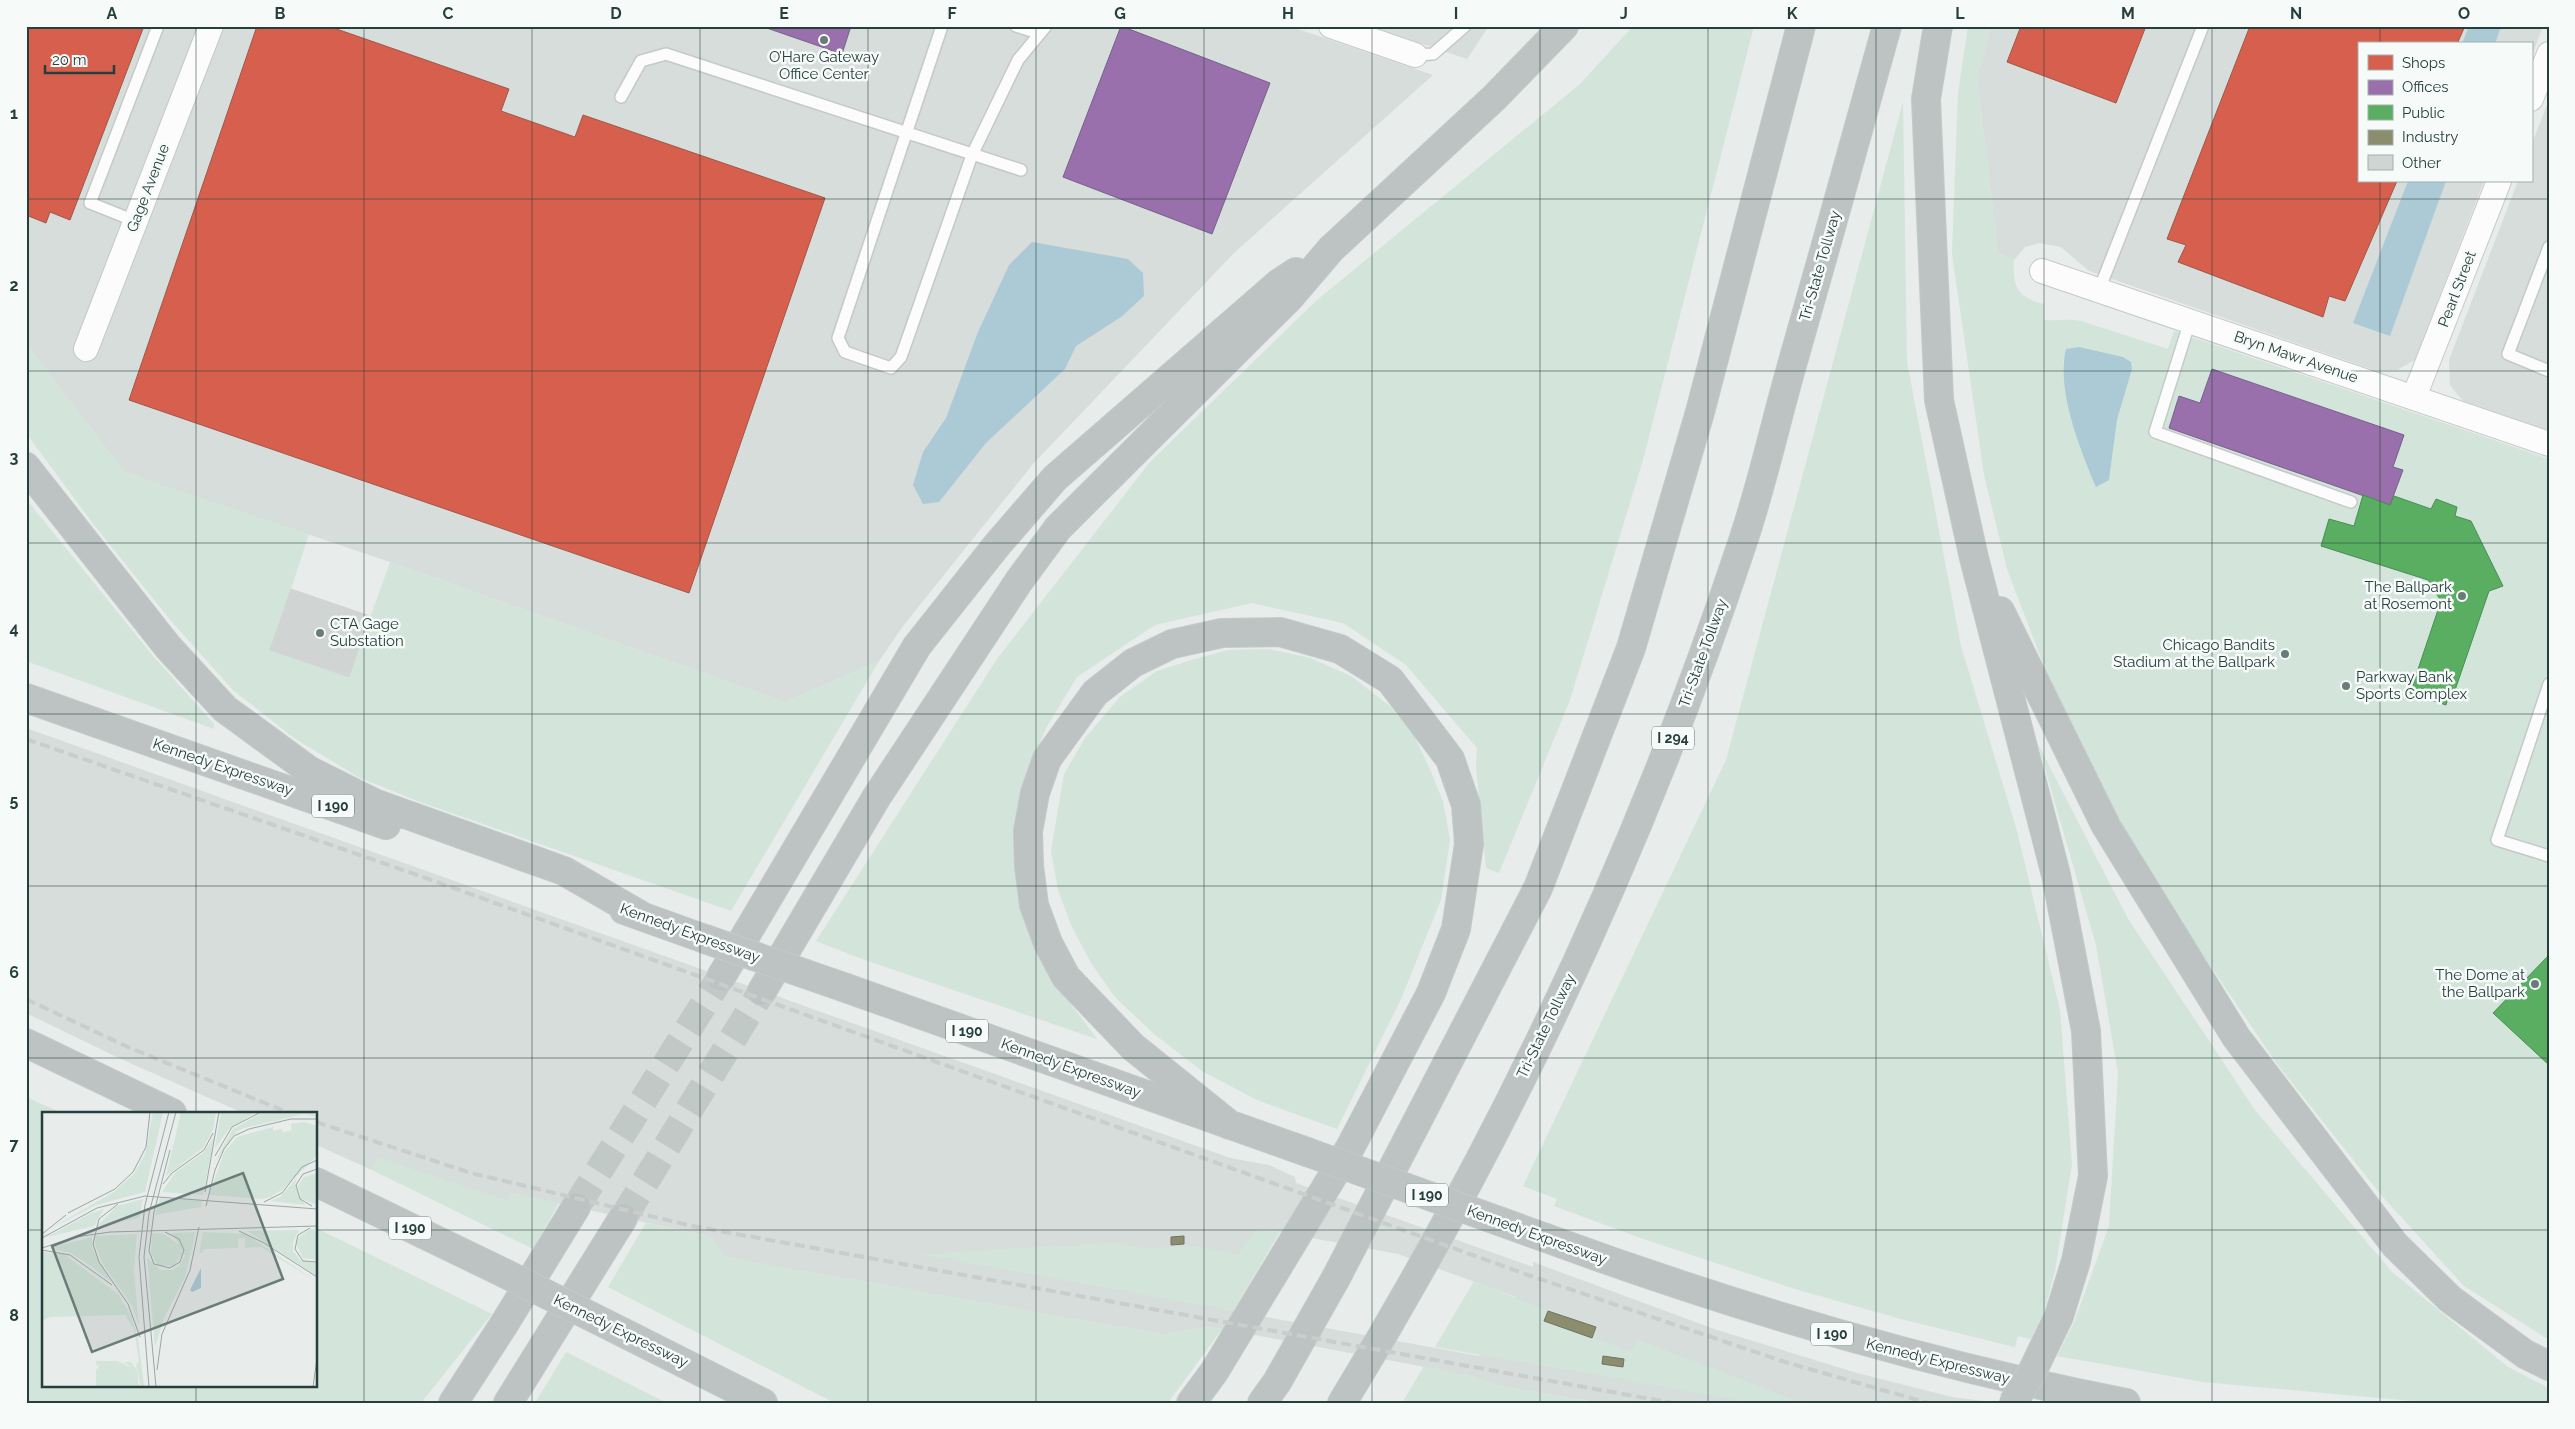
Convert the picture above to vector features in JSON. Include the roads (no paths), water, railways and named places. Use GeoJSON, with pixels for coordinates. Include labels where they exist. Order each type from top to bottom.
{"type":"FeatureCollection","features":[{"type":"Feature","properties":{"kind":"highway"},"geometry":{"type":"LineString","coordinates":[[762,992],[876,798],[1019,581],[1058,528],[1290,297],[1331,249],[1494,98],[1564,26]]}},
{"type":"Feature","properties":{"kind":"highway"},"geometry":{"type":"LineString","coordinates":[[1262,1403],[1277,1382],[1337,1276],[1542,879],[1631,648],[1700,412],[1801,26]]}},
{"type":"Feature","properties":{"kind":"highway","name":"Tri-State Tollway"},"geometry":{"type":"LineString","coordinates":[[1342,1403],[1404,1302],[1493,1137],[1603,908],[1674,733],[1743,542],[1888,26]]}},
{"type":"Feature","properties":{"kind":"highway"},"geometry":{"type":"LineString","coordinates":[[1938,26],[1926,98],[1940,400],[1974,558],[2056,875],[2086,1031],[2092,1176],[2076,1261],[2059,1316],[2033,1370],[2013,1403]]}},
{"type":"Feature","properties":{"kind":"highway"},"geometry":{"type":"LineString","coordinates":[[721,977],[917,646],[997,545],[1055,478],[1156,388],[1278,284],[1331,249]]}},
{"type":"Feature","properties":{"kind":"highway"},"geometry":{"type":"LineString","coordinates":[[26,467],[168,647],[225,709],[310,771],[374,803],[564,870],[640,915]]}},
{"type":"Feature","properties":{"kind":"highway"},"geometry":{"type":"LineString","coordinates":[[1974,558],[2106,826],[2236,1037],[2395,1245],[2450,1299],[2525,1354],[2549,1366]]}},
{"type":"Feature","properties":{"kind":"highway"},"geometry":{"type":"LineString","coordinates":[[1191,1403],[1214,1372],[1352,1146],[1431,993],[1456,929],[1469,844],[1466,804],[1450,759],[1390,680],[1340,649],[1280,632],[1222,633],[1172,644],[1133,662],[1095,693],[1047,759],[1036,793],[1028,831],[1029,866],[1034,905],[1048,943],[1066,977],[1133,1046],[1230,1126]]}},
{"type":"Feature","properties":{"kind":"highway","name":"Kennedy Expressway"},"geometry":{"type":"LineString","coordinates":[[26,698],[846,988],[1640,1272],[1822,1331],[1984,1373],[2126,1403]]}},
{"type":"Feature","properties":{"kind":"highway"},"geometry":{"type":"LineString","coordinates":[[26,1043],[170,1112]]}},
{"type":"Feature","properties":{"kind":"highway","name":"Kennedy Expressway"},"geometry":{"type":"LineString","coordinates":[[318,1183],[763,1403]]}},
{"type":"Feature","properties":{"kind":"highway"},"geometry":{"type":"LineString","coordinates":[[453,1403],[576,1207]]}},
{"type":"Feature","properties":{"kind":"highway"},"geometry":{"type":"LineString","coordinates":[[508,1403],[623,1218]]}},
{"type":"Feature","properties":{"kind":"street","name":"Gage Avenue"},"geometry":{"type":"LineString","coordinates":[[86,349],[211,26]]}},
{"type":"Feature","properties":{"kind":"street"},"geometry":{"type":"LineString","coordinates":[[1331,26],[1415,55]]}},
{"type":"Feature","properties":{"kind":"street"},"geometry":{"type":"LineString","coordinates":[[2532,96],[2549,54]]}},
{"type":"Feature","properties":{"kind":"street","name":"Pearl Street"},"geometry":{"type":"LineString","coordinates":[[2414,397],[2499,182]]}},
{"type":"Feature","properties":{"kind":"street","name":"Bryn Mawr Avenue"},"geometry":{"type":"LineString","coordinates":[[2042,271],[2548,441]]}},
{"type":"Feature","properties":{"kind":"lane"},"geometry":{"type":"LineString","coordinates":[[135,221],[90,202],[158,26]]}},
{"type":"Feature","properties":{"kind":"lane"},"geometry":{"type":"LineString","coordinates":[[942,26],[838,338],[845,352],[891,368],[902,357],[972,155],[1018,60],[1040,29],[1016,26]]}},
{"type":"Feature","properties":{"kind":"lane"},"geometry":{"type":"LineString","coordinates":[[1415,55],[1433,54],[1465,26]]}},
{"type":"Feature","properties":{"kind":"lane"},"geometry":{"type":"LineString","coordinates":[[2099,290],[2202,26]]}},
{"type":"Feature","properties":{"kind":"lane"},"geometry":{"type":"LineString","coordinates":[[621,97],[641,61],[666,54],[1020,170]]}},
{"type":"Feature","properties":{"kind":"lane"},"geometry":{"type":"LineString","coordinates":[[2549,247],[2508,354],[2549,371]]}},
{"type":"Feature","properties":{"kind":"lane"},"geometry":{"type":"LineString","coordinates":[[2190,321],[2154,432],[2351,502]]}},
{"type":"Feature","properties":{"kind":"lane"},"geometry":{"type":"LineString","coordinates":[[2549,684],[2497,840],[2549,856]]}},
{"type":"Feature","properties":{"kind":"water"},"geometry":{"type":"Polygon","coordinates":[[[2469,26],[2501,26],[2496,42],[2463,42],[2469,26]]]}},
{"type":"Feature","properties":{"kind":"water"},"geometry":{"type":"Polygon","coordinates":[[[2408,182],[2446,182],[2390,336],[2353,323],[2408,182]]]}},
{"type":"Feature","properties":{"kind":"water"},"geometry":{"type":"Polygon","coordinates":[[[1032,242],[1128,259],[1143,273],[1144,296],[1121,317],[1076,346],[1065,369],[986,443],[939,502],[923,504],[913,485],[923,452],[946,418],[978,332],[1009,265],[1032,242]]]}},
{"type":"Feature","properties":{"kind":"water"},"geometry":{"type":"Polygon","coordinates":[[[2079,347],[2123,357],[2131,362],[2132,369],[2117,420],[2109,480],[2096,487],[2071,419],[2064,383],[2066,349],[2079,347]]]}},
{"type":"Feature","properties":{"kind":"tunnel"},"geometry":{"type":"LineString","coordinates":[[576,1207],[721,977]]}},
{"type":"Feature","properties":{"kind":"tunnel"},"geometry":{"type":"LineString","coordinates":[[623,1218],[762,991]]}},
{"type":"Feature","properties":{"kind":"railway"},"geometry":{"type":"LineString","coordinates":[[26,739],[423,877],[1528,1275],[1785,1362],[1928,1403]]}},
{"type":"Feature","properties":{"kind":"railway"},"geometry":{"type":"LineString","coordinates":[[26,999],[128,1047],[287,1112]]}},
{"type":"Feature","properties":{"kind":"railway"},"geometry":{"type":"LineString","coordinates":[[318,1123],[471,1173],[692,1226],[1673,1403]]}},
{"type":"Feature","properties":{"kind":"place","name":"O’Hare Gateway Office Center"},"geometry":{"type":"Point","coordinates":[824,40]}},
{"type":"Feature","properties":{"kind":"place","name":"The Ballpark at Rosemont"},"geometry":{"type":"Point","coordinates":[2462,596]}},
{"type":"Feature","properties":{"kind":"place","name":"CTA Gage Substation"},"geometry":{"type":"Point","coordinates":[320,633]}},
{"type":"Feature","properties":{"kind":"place","name":"Chicago Bandits Stadium at the Ballpark"},"geometry":{"type":"Point","coordinates":[2285,654]}},
{"type":"Feature","properties":{"kind":"place","name":"Parkway Bank Sports Complex"},"geometry":{"type":"Point","coordinates":[2346,686]}},
{"type":"Feature","properties":{"kind":"place","name":"The Dome at the Ballpark"},"geometry":{"type":"Point","coordinates":[2535,984]}}]}
